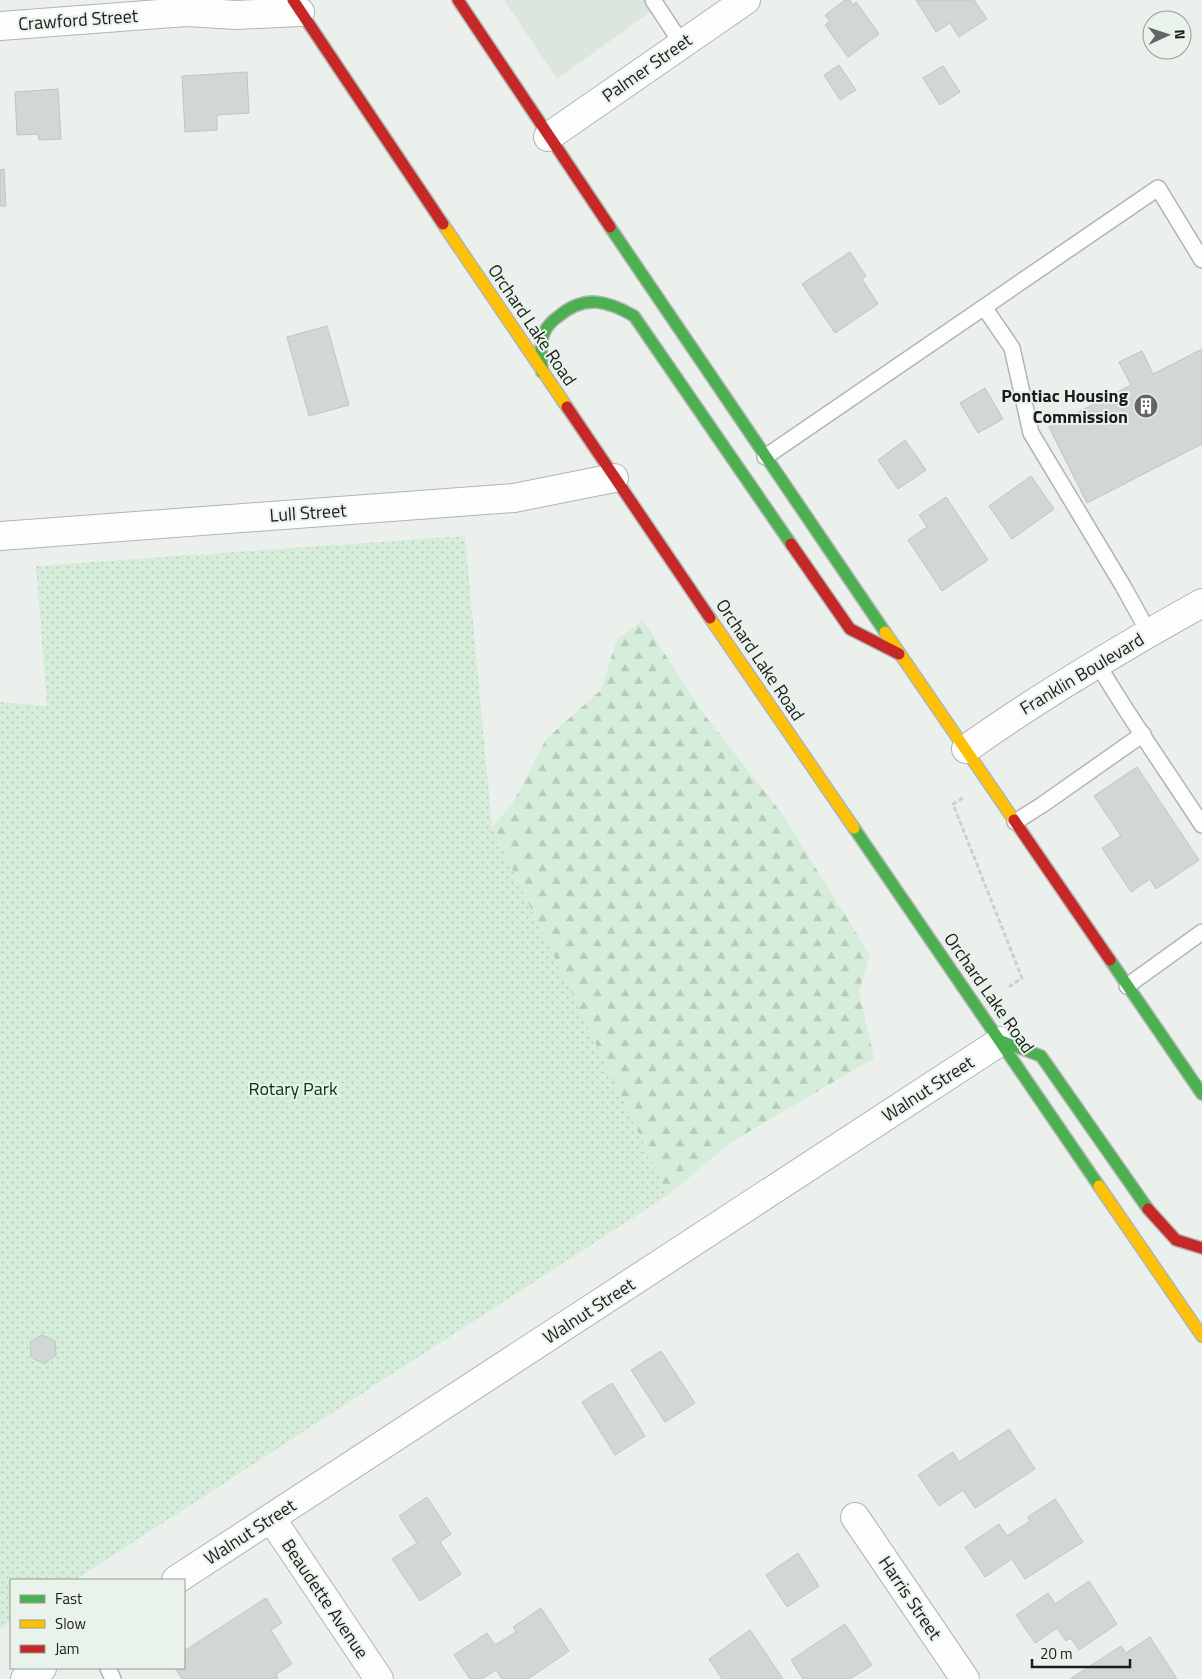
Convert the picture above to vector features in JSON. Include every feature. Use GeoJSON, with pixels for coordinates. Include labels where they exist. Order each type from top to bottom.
{"type":"FeatureCollection","features":[{"type":"Feature","properties":{"kind":"main road"},"geometry":{"type":"LineString","coordinates":[[458,0],[548,137],[765,457],[1202,1094]]}},
{"type":"Feature","properties":{"kind":"main road","name":"Orchard Lake Road"},"geometry":{"type":"LineString","coordinates":[[296,6],[614,478],[1002,1041],[1202,1336]]}},
{"type":"Feature","properties":{"kind":"main road"},"geometry":{"type":"LineString","coordinates":[[542,372],[541,351],[545,332],[556,317],[572,306],[590,301],[617,305],[634,316],[850,629],[901,655]]}},
{"type":"Feature","properties":{"kind":"main road"},"geometry":{"type":"LineString","coordinates":[[1002,1041],[1041,1056],[1152,1214],[1176,1240],[1202,1248]]}},
{"type":"Feature","properties":{"kind":"street","name":"Palmer Street"},"geometry":{"type":"LineString","coordinates":[[548,137],[746,0]]}},
{"type":"Feature","properties":{"kind":"street","name":"Crawford Street"},"geometry":{"type":"LineString","coordinates":[[0,26],[195,6],[237,15],[296,6]]}},
{"type":"Feature","properties":{"kind":"street","name":"Lull Street"},"geometry":{"type":"LineString","coordinates":[[0,536],[514,498],[614,478]]}},
{"type":"Feature","properties":{"kind":"street","name":"Franklin Boulevard"},"geometry":{"type":"LineString","coordinates":[[966,749],[1019,712],[1202,603]]}},
{"type":"Feature","properties":{"kind":"street","name":"Walnut Street"},"geometry":{"type":"LineString","coordinates":[[178,1579],[1002,1041]]}},
{"type":"Feature","properties":{"kind":"street","name":"Harris Street"},"geometry":{"type":"LineString","coordinates":[[855,1517],[965,1679]]}},
{"type":"Feature","properties":{"kind":"street","name":"Beaudette Avenue"},"geometry":{"type":"LineString","coordinates":[[271,1518],[379,1679]]}},
{"type":"Feature","properties":{"kind":"street"},"geometry":{"type":"LineString","coordinates":[[25,1679],[40,1669]]}},
{"type":"Feature","properties":{"kind":"lane"},"geometry":{"type":"LineString","coordinates":[[653,0],[682,44]]}},
{"type":"Feature","properties":{"kind":"lane"},"geometry":{"type":"LineString","coordinates":[[765,457],[1158,188],[1202,260]]}},
{"type":"Feature","properties":{"kind":"lane"},"geometry":{"type":"LineString","coordinates":[[984,307],[1012,348],[1030,433],[1123,586],[1149,633]]}},
{"type":"Feature","properties":{"kind":"lane"},"geometry":{"type":"LineString","coordinates":[[1097,664],[1123,708],[1143,734],[1202,825]]}},
{"type":"Feature","properties":{"kind":"lane"},"geometry":{"type":"LineString","coordinates":[[1015,822],[1143,734]]}},
{"type":"Feature","properties":{"kind":"lane"},"geometry":{"type":"LineString","coordinates":[[1128,986],[1202,932]]}},
{"type":"Feature","properties":{"kind":"path"},"geometry":{"type":"LineString","coordinates":[[970,794],[953,804],[1022,978],[1009,987]]}},
{"type":"Feature","properties":{"kind":"shaded area"},"geometry":{"type":"Polygon","coordinates":[[[504,0],[667,0],[557,79],[504,0]]]}},
{"type":"Feature","properties":{"kind":"green space","name":"Rotary Park"},"geometry":{"type":"Polygon","coordinates":[[[465,536],[492,827],[668,1195],[77,1579],[10,1579],[10,1623],[0,1629],[0,702],[47,706],[36,566],[465,536]]]}},
{"type":"Feature","properties":{"kind":"green space"},"geometry":{"type":"Polygon","coordinates":[[[643,620],[703,713],[782,814],[870,955],[859,992],[874,1058],[733,1141],[668,1195],[492,827],[511,806],[546,739],[601,690],[617,639],[643,620]]]}},
{"type":"Feature","properties":{"kind":"building"},"geometry":{"type":"Polygon","coordinates":[[[845,0],[850,0],[853,5],[856,2],[879,34],[848,57],[825,25],[830,21],[825,15],[845,0]]]}},
{"type":"Feature","properties":{"kind":"building"},"geometry":{"type":"Polygon","coordinates":[[[916,0],[974,0],[987,19],[959,37],[950,23],[936,32],[916,0]]]}},
{"type":"Feature","properties":{"kind":"building"},"geometry":{"type":"Polygon","coordinates":[[[839,65],[856,90],[840,100],[824,75],[839,65]]]}},
{"type":"Feature","properties":{"kind":"building"},"geometry":{"type":"Polygon","coordinates":[[[943,66],[960,92],[940,105],[923,78],[943,66]]]}},
{"type":"Feature","properties":{"kind":"building"},"geometry":{"type":"Polygon","coordinates":[[[247,72],[249,113],[217,115],[217,130],[185,132],[182,76],[247,72]]]}},
{"type":"Feature","properties":{"kind":"building"},"geometry":{"type":"Polygon","coordinates":[[[58,89],[61,139],[39,140],[38,134],[17,135],[15,92],[58,89]]]}},
{"type":"Feature","properties":{"kind":"building"},"geometry":{"type":"Polygon","coordinates":[[[4,169],[6,206],[0,206],[0,170],[4,169]]]}},
{"type":"Feature","properties":{"kind":"building"},"geometry":{"type":"Polygon","coordinates":[[[850,252],[866,276],[862,279],[878,304],[835,333],[802,284],[850,252]]]}},
{"type":"Feature","properties":{"kind":"building"},"geometry":{"type":"Polygon","coordinates":[[[327,326],[349,405],[309,416],[287,337],[327,326]]]}},
{"type":"Feature","properties":{"kind":"building","name":"Pontiac Housing Commission"},"geometry":{"type":"Polygon","coordinates":[[[1202,349],[1202,444],[1087,503],[1049,427],[1131,385],[1119,362],[1142,351],[1153,374],[1202,349]]]}},
{"type":"Feature","properties":{"kind":"building"},"geometry":{"type":"Polygon","coordinates":[[[985,388],[1003,419],[978,433],[960,403],[985,388]]]}},
{"type":"Feature","properties":{"kind":"building"},"geometry":{"type":"Polygon","coordinates":[[[905,440],[926,470],[898,489],[878,460],[905,440]]]}},
{"type":"Feature","properties":{"kind":"building"},"geometry":{"type":"Polygon","coordinates":[[[1031,476],[1054,509],[1012,539],[989,506],[1031,476]]]}},
{"type":"Feature","properties":{"kind":"building"},"geometry":{"type":"Polygon","coordinates":[[[946,497],[988,560],[942,591],[908,540],[927,527],[919,515],[946,497]]]}},
{"type":"Feature","properties":{"kind":"building"},"geometry":{"type":"Polygon","coordinates":[[[1137,767],[1199,860],[1156,889],[1150,879],[1131,892],[1102,848],[1121,836],[1094,796],[1137,767]]]}},
{"type":"Feature","properties":{"kind":"building"},"geometry":{"type":"Polygon","coordinates":[[[42,1335],[55,1341],[56,1355],[44,1364],[31,1357],[30,1342],[42,1335]]]}},
{"type":"Feature","properties":{"kind":"building"},"geometry":{"type":"Polygon","coordinates":[[[661,1351],[695,1403],[665,1422],[631,1370],[661,1351]]]}},
{"type":"Feature","properties":{"kind":"building"},"geometry":{"type":"Polygon","coordinates":[[[612,1383],[645,1436],[615,1455],[582,1402],[612,1383]]]}},
{"type":"Feature","properties":{"kind":"building"},"geometry":{"type":"Polygon","coordinates":[[[1009,1429],[1035,1469],[975,1508],[963,1490],[939,1506],[918,1475],[953,1452],[959,1462],[1009,1429]]]}},
{"type":"Feature","properties":{"kind":"building"},"geometry":{"type":"Polygon","coordinates":[[[427,1497],[451,1534],[440,1542],[461,1574],[420,1601],[392,1559],[417,1543],[399,1516],[427,1497]]]}},
{"type":"Feature","properties":{"kind":"building"},"geometry":{"type":"Polygon","coordinates":[[[1055,1499],[1083,1542],[1025,1579],[1012,1559],[985,1577],[965,1547],[999,1524],[1007,1536],[1030,1521],[1028,1517],[1055,1499]]]}},
{"type":"Feature","properties":{"kind":"building"},"geometry":{"type":"Polygon","coordinates":[[[798,1553],[819,1586],[787,1607],[766,1575],[798,1553]]]}},
{"type":"Feature","properties":{"kind":"building"},"geometry":{"type":"Polygon","coordinates":[[[1089,1581],[1117,1624],[1079,1650],[1071,1638],[1066,1641],[1057,1628],[1035,1643],[1016,1615],[1048,1593],[1055,1604],[1089,1581]]]}},
{"type":"Feature","properties":{"kind":"building"},"geometry":{"type":"Polygon","coordinates":[[[266,1598],[282,1623],[271,1630],[292,1664],[276,1674],[278,1679],[182,1679],[176,1669],[185,1669],[185,1650],[266,1598]]]}},
{"type":"Feature","properties":{"kind":"building"},"geometry":{"type":"Polygon","coordinates":[[[541,1608],[569,1651],[528,1679],[502,1679],[496,1670],[482,1679],[470,1679],[454,1655],[487,1633],[495,1645],[516,1632],[513,1627],[541,1608]]]}},
{"type":"Feature","properties":{"kind":"building"},"geometry":{"type":"Polygon","coordinates":[[[845,1624],[872,1665],[850,1679],[803,1679],[791,1660],[845,1624]]]}},
{"type":"Feature","properties":{"kind":"building"},"geometry":{"type":"Polygon","coordinates":[[[750,1630],[783,1679],[722,1679],[709,1659],[750,1630]]]}},
{"type":"Feature","properties":{"kind":"building"},"geometry":{"type":"Polygon","coordinates":[[[1150,1637],[1177,1679],[1070,1679],[1121,1646],[1126,1653],[1150,1637]]]}},
{"type":"Feature","properties":{"kind":"traffic: fast"},"geometry":{"type":"LineString","coordinates":[[610,227],[885,632]]}},
{"type":"Feature","properties":{"kind":"traffic: fast"},"geometry":{"type":"LineString","coordinates":[[542,372],[541,347],[544,333],[552,321],[569,309],[587,302],[596,302],[615,307],[634,316],[791,544]]}},
{"type":"Feature","properties":{"kind":"traffic: fast"},"geometry":{"type":"LineString","coordinates":[[854,828],[1099,1186]]}},
{"type":"Feature","properties":{"kind":"traffic: fast"},"geometry":{"type":"LineString","coordinates":[[1110,960],[1202,1094]]}},
{"type":"Feature","properties":{"kind":"traffic: fast"},"geometry":{"type":"LineString","coordinates":[[1001,1041],[1041,1056],[1148,1209]]}},
{"type":"Feature","properties":{"kind":"traffic: slow"},"geometry":{"type":"LineString","coordinates":[[443,224],[567,407]]}},
{"type":"Feature","properties":{"kind":"traffic: slow"},"geometry":{"type":"LineString","coordinates":[[710,618],[854,828]]}},
{"type":"Feature","properties":{"kind":"traffic: slow"},"geometry":{"type":"LineString","coordinates":[[885,632],[1014,820]]}},
{"type":"Feature","properties":{"kind":"traffic: slow"},"geometry":{"type":"LineString","coordinates":[[1099,1186],[1202,1336]]}},
{"type":"Feature","properties":{"kind":"traffic: jam"},"geometry":{"type":"LineString","coordinates":[[293,0],[443,224]]}},
{"type":"Feature","properties":{"kind":"traffic: jam"},"geometry":{"type":"LineString","coordinates":[[458,0],[610,227]]}},
{"type":"Feature","properties":{"kind":"traffic: jam"},"geometry":{"type":"LineString","coordinates":[[567,407],[710,618]]}},
{"type":"Feature","properties":{"kind":"traffic: jam"},"geometry":{"type":"LineString","coordinates":[[791,544],[850,629],[899,654]]}},
{"type":"Feature","properties":{"kind":"traffic: jam"},"geometry":{"type":"LineString","coordinates":[[1014,820],[1110,960]]}},
{"type":"Feature","properties":{"kind":"traffic: jam"},"geometry":{"type":"LineString","coordinates":[[1148,1209],[1176,1240],[1202,1248]]}},
{"type":"Feature","properties":{"kind":"place","name":"Pontiac Housing Commission"},"geometry":{"type":"Point","coordinates":[1146,406]}}]}
